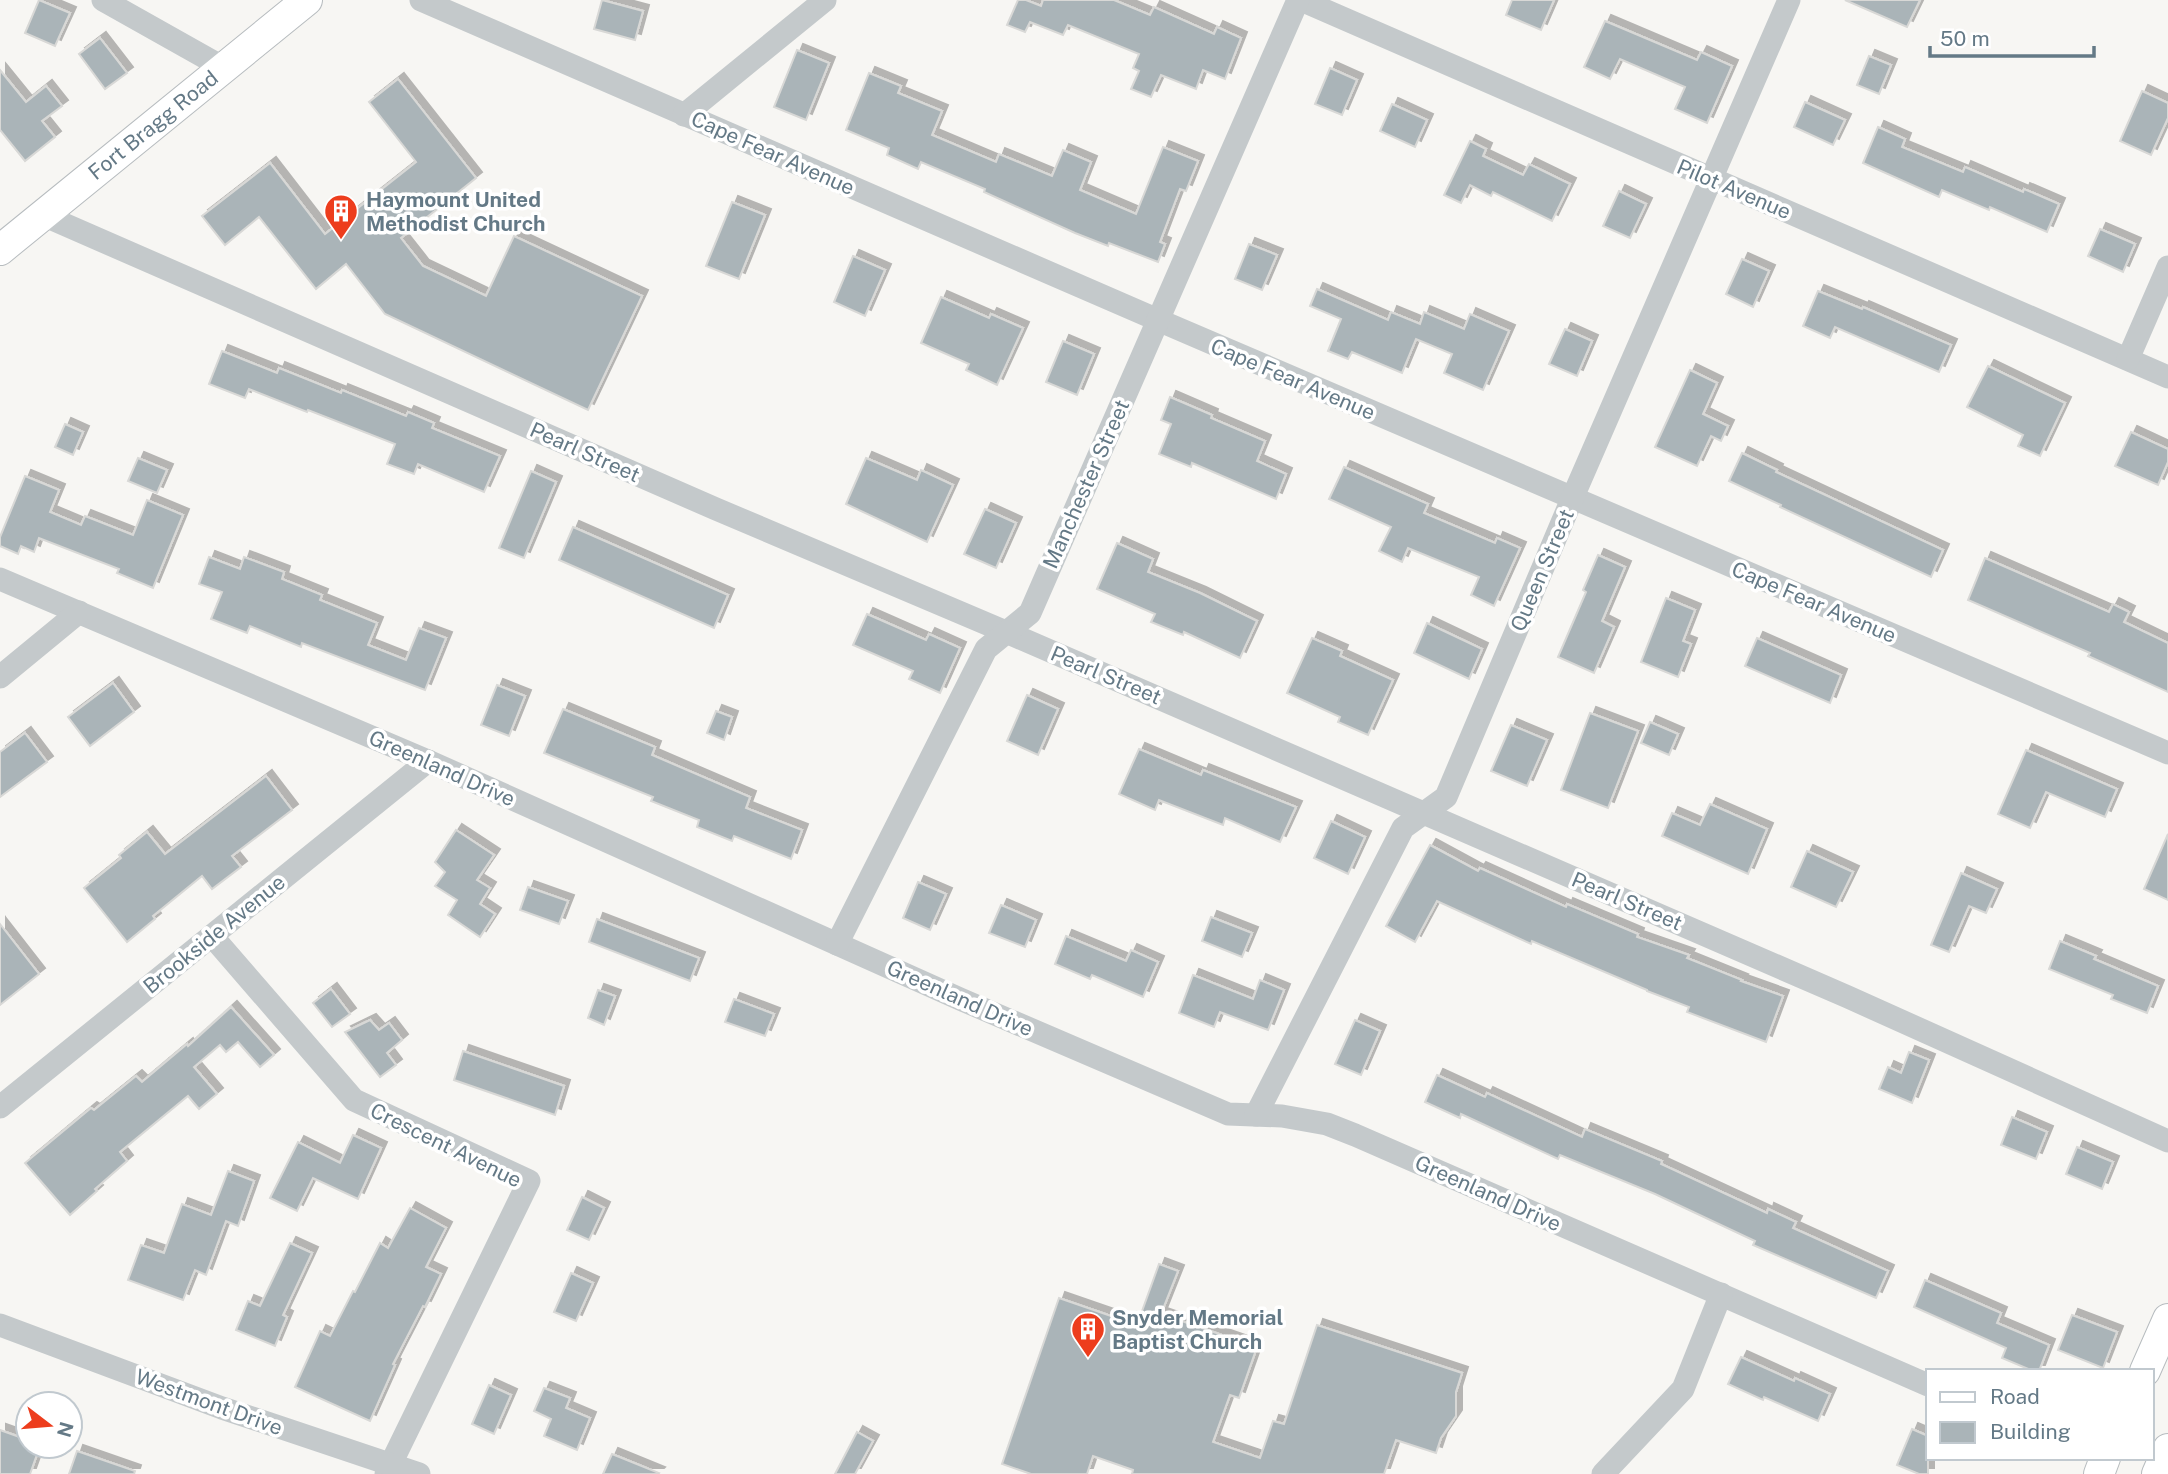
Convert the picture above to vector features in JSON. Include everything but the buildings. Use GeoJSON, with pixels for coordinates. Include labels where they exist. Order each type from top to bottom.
{"type":"FeatureCollection","features":[{"type":"Feature","properties":{"kind":"main road","name":"Fort Bragg Road"},"geometry":{"type":"LineString","coordinates":[[0,250],[307,0]]}},
{"type":"Feature","properties":{"kind":"main road"},"geometry":{"type":"LineString","coordinates":[[2146,1369],[2168,1319]]}},
{"type":"Feature","properties":{"kind":"main road"},"geometry":{"type":"LineString","coordinates":[[2157,1474],[2168,1449]]}},
{"type":"Feature","properties":{"kind":"street"},"geometry":{"type":"LineString","coordinates":[[103,0],[224,68]]}},
{"type":"Feature","properties":{"kind":"street","name":"Cape Fear Avenue"},"geometry":{"type":"LineString","coordinates":[[421,0],[1572,499],[2168,753]]}},
{"type":"Feature","properties":{"kind":"street"},"geometry":{"type":"LineString","coordinates":[[684,115],[825,0]]}},
{"type":"Feature","properties":{"kind":"street","name":"Pilot Avenue"},"geometry":{"type":"LineString","coordinates":[[1299,0],[2168,377]]}},
{"type":"Feature","properties":{"kind":"street","name":"Manchester Street"},"geometry":{"type":"LineString","coordinates":[[836,944],[986,649],[1030,612],[1299,0]]}},
{"type":"Feature","properties":{"kind":"street","name":"Queen Street"},"geometry":{"type":"LineString","coordinates":[[1255,1115],[1403,828],[1446,797],[1789,0]]}},
{"type":"Feature","properties":{"kind":"street","name":"Pearl Street"},"geometry":{"type":"LineString","coordinates":[[43,215],[1848,997],[2168,1141]]}},
{"type":"Feature","properties":{"kind":"street"},"geometry":{"type":"LineString","coordinates":[[2127,359],[2168,267]]}},
{"type":"Feature","properties":{"kind":"street","name":"Greenland Drive"},"geometry":{"type":"LineString","coordinates":[[0,579],[428,761],[836,944],[1228,1114],[1282,1116],[1327,1124],[1926,1384]]}},
{"type":"Feature","properties":{"kind":"street"},"geometry":{"type":"LineString","coordinates":[[0,677],[79,612]]}},
{"type":"Feature","properties":{"kind":"street","name":"Brookside Avenue"},"geometry":{"type":"LineString","coordinates":[[0,1107],[428,761]]}},
{"type":"Feature","properties":{"kind":"street","name":"Crescent Avenue"},"geometry":{"type":"LineString","coordinates":[[212,936],[354,1101],[529,1181],[388,1469]]}},
{"type":"Feature","properties":{"kind":"street"},"geometry":{"type":"LineString","coordinates":[[1602,1474],[1683,1390],[1721,1294]]}},
{"type":"Feature","properties":{"kind":"street","name":"Westmont Drive"},"geometry":{"type":"LineString","coordinates":[[0,1325],[388,1469],[419,1474]]}},
{"type":"Feature","properties":{"kind":"place","name":"Haymount United Methodist Church"},"geometry":{"type":"Point","coordinates":[341,241]}},
{"type":"Feature","properties":{"kind":"place","name":"Snyder Memorial Baptist Church"},"geometry":{"type":"Point","coordinates":[1088,1359]}}]}
